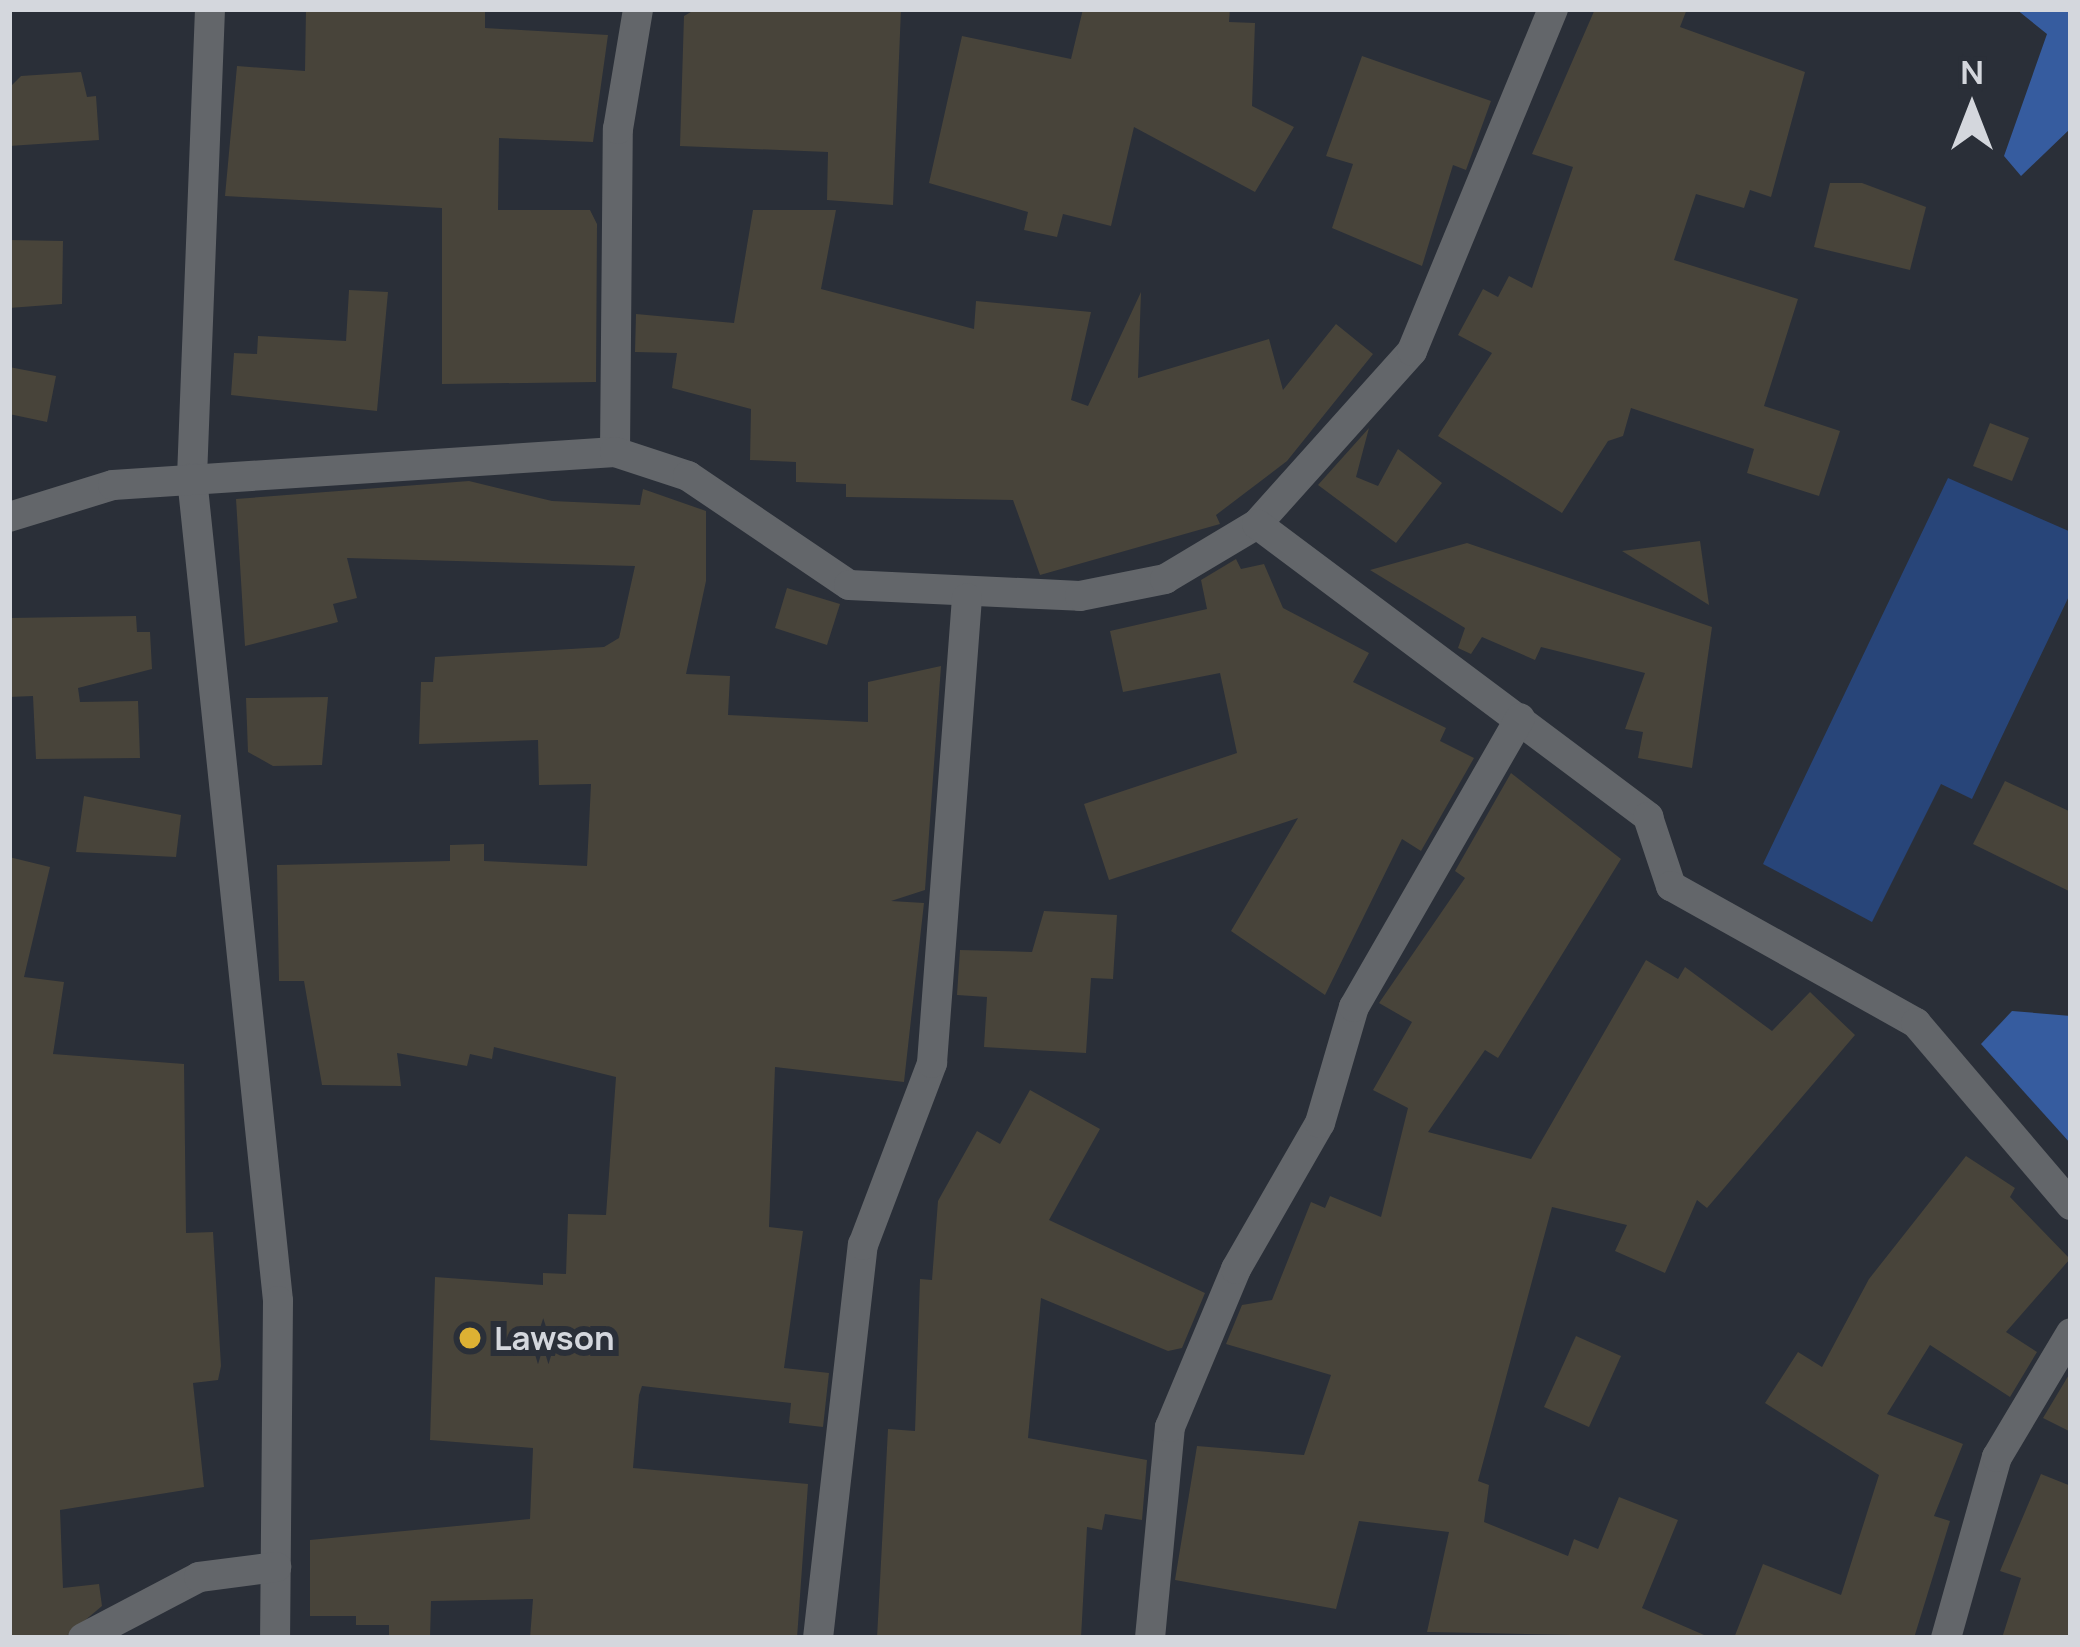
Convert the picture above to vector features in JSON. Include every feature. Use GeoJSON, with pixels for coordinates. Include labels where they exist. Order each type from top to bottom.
{"type":"FeatureCollection","features":[{"type":"Feature","properties":{"kind":"street"},"geometry":{"type":"LineString","coordinates":[[210,9],[192,478],[278,1300],[274,1638]]}},
{"type":"Feature","properties":{"kind":"street"},"geometry":{"type":"LineString","coordinates":[[615,452],[618,129],[638,9]]}},
{"type":"Feature","properties":{"kind":"street"},"geometry":{"type":"LineString","coordinates":[[9,517],[113,485],[615,452],[688,476],[849,585],[967,598],[1080,596],[1165,579],[1257,524],[1412,351],[1553,9]]}},
{"type":"Feature","properties":{"kind":"street"},"geometry":{"type":"LineString","coordinates":[[1257,524],[1648,817],[1671,886],[1916,1023],[2071,1205]]}},
{"type":"Feature","properties":{"kind":"street"},"geometry":{"type":"LineString","coordinates":[[818,1638],[863,1245],[932,1063],[967,598]]}},
{"type":"Feature","properties":{"kind":"street"},"geometry":{"type":"LineString","coordinates":[[1150,1638],[1170,1427],[1235,1269],[1320,1123],[1354,1006],[1520,718]]}},
{"type":"Feature","properties":{"kind":"street"},"geometry":{"type":"LineString","coordinates":[[1946,1638],[1997,1457],[2071,1334]]}},
{"type":"Feature","properties":{"kind":"street"},"geometry":{"type":"LineString","coordinates":[[83,1638],[199,1576],[276,1568]]}},
{"type":"Feature","properties":{"kind":"shaded area"},"geometry":{"type":"Polygon","coordinates":[[[2016,9],[2071,9],[2071,128],[2021,176],[2004,156],[2047,34],[2016,9]]]}},
{"type":"Feature","properties":{"kind":"shaded area"},"geometry":{"type":"Polygon","coordinates":[[[1948,478],[2071,532],[2071,592],[1972,799],[1941,784],[1872,922],[1763,864],[1948,478]]]}},
{"type":"Feature","properties":{"kind":"shaded area"},"geometry":{"type":"Polygon","coordinates":[[[2012,1011],[2071,1016],[2071,1144],[1981,1044],[2012,1011]]]}},
{"type":"Feature","properties":{"kind":"building"},"geometry":{"type":"Polygon","coordinates":[[[306,9],[485,9],[485,28],[608,35],[593,142],[499,138],[498,210],[590,210],[597,224],[596,382],[442,384],[442,208],[225,196],[237,66],[305,71],[306,9]]]}},
{"type":"Feature","properties":{"kind":"building"},"geometry":{"type":"Polygon","coordinates":[[[696,9],[901,9],[893,205],[827,200],[828,152],[680,146],[684,16],[696,9]]]}},
{"type":"Feature","properties":{"kind":"building"},"geometry":{"type":"Polygon","coordinates":[[[1083,9],[1230,9],[1229,22],[1255,23],[1252,106],[1294,127],[1255,192],[1134,127],[1111,226],[1063,214],[1057,237],[1024,230],[1028,212],[929,183],[962,36],[1071,59],[1083,9]]]}},
{"type":"Feature","properties":{"kind":"building"},"geometry":{"type":"Polygon","coordinates":[[[1595,9],[1687,9],[1680,27],[1805,72],[1771,197],[1750,190],[1744,208],[1696,194],[1674,260],[1798,299],[1764,406],[1840,431],[1819,496],[1747,473],[1754,449],[1631,408],[1623,436],[1608,441],[1562,513],[1438,436],[1492,353],[1458,335],[1483,289],[1498,297],[1509,276],[1532,288],[1573,167],[1532,154],[1595,9]]]}},
{"type":"Feature","properties":{"kind":"building"},"geometry":{"type":"Polygon","coordinates":[[[1362,56],[1491,101],[1466,170],[1453,165],[1422,266],[1332,228],[1353,164],[1326,156],[1362,56]]]}},
{"type":"Feature","properties":{"kind":"building"},"geometry":{"type":"Polygon","coordinates":[[[81,72],[87,97],[96,96],[99,140],[9,146],[9,88],[21,76],[81,72]]]}},
{"type":"Feature","properties":{"kind":"building"},"geometry":{"type":"Polygon","coordinates":[[[1830,183],[1862,183],[1926,207],[1910,270],[1814,247],[1830,183]]]}},
{"type":"Feature","properties":{"kind":"building"},"geometry":{"type":"Polygon","coordinates":[[[753,210],[836,210],[821,289],[974,329],[976,301],[1091,312],[1071,400],[1088,406],[1141,292],[1138,378],[1269,339],[1283,390],[1336,324],[1373,354],[1287,461],[1216,515],[1220,524],[1040,575],[1013,500],[846,497],[846,484],[796,482],[796,462],[750,460],[751,409],[672,388],[677,353],[635,352],[636,314],[734,323],[753,210]]]}},
{"type":"Feature","properties":{"kind":"building"},"geometry":{"type":"Polygon","coordinates":[[[9,240],[63,241],[62,304],[9,308],[9,240]]]}},
{"type":"Feature","properties":{"kind":"building"},"geometry":{"type":"Polygon","coordinates":[[[349,290],[388,292],[377,411],[231,395],[234,353],[257,354],[258,336],[346,341],[349,290]]]}},
{"type":"Feature","properties":{"kind":"building"},"geometry":{"type":"Polygon","coordinates":[[[9,367],[56,376],[47,422],[9,414],[9,367]]]}},
{"type":"Feature","properties":{"kind":"building"},"geometry":{"type":"Polygon","coordinates":[[[1990,423],[2029,438],[2012,481],[1973,466],[1990,423]]]}},
{"type":"Feature","properties":{"kind":"building"},"geometry":{"type":"Polygon","coordinates":[[[1369,428],[1356,477],[1378,486],[1398,449],[1442,483],[1396,543],[1318,485],[1369,428]]]}},
{"type":"Feature","properties":{"kind":"building"},"geometry":{"type":"Polygon","coordinates":[[[469,481],[552,501],[640,505],[643,489],[706,511],[706,581],[686,674],[730,676],[728,715],[868,722],[868,682],[941,666],[925,890],[891,901],[924,903],[904,1082],[775,1067],[769,1227],[803,1231],[784,1368],[829,1373],[823,1427],[789,1423],[791,1403],[642,1386],[639,1395],[633,1468],[808,1484],[797,1638],[530,1638],[533,1599],[431,1601],[430,1638],[389,1638],[389,1625],[356,1625],[356,1616],[310,1616],[310,1540],[530,1519],[533,1448],[430,1440],[435,1277],[543,1285],[543,1273],[566,1274],[568,1214],[606,1215],[616,1077],[494,1047],[492,1059],[470,1054],[467,1066],[397,1053],[401,1086],[322,1085],[304,981],[279,981],[277,865],[450,861],[450,845],[484,844],[484,861],[587,866],[591,784],[539,785],[538,740],[419,744],[421,682],[433,682],[435,657],[604,647],[619,638],[635,566],[347,558],[357,598],[333,604],[338,622],[245,646],[236,499],[469,481]]]}},
{"type":"Feature","properties":{"kind":"building"},"geometry":{"type":"Polygon","coordinates":[[[1700,541],[1709,605],[1622,551],[1700,541]]]}},
{"type":"Feature","properties":{"kind":"building"},"geometry":{"type":"Polygon","coordinates":[[[1467,543],[1712,627],[1692,768],[1638,758],[1643,732],[1625,729],[1645,673],[1541,647],[1535,660],[1482,637],[1471,654],[1458,648],[1465,628],[1370,570],[1467,543]]]}},
{"type":"Feature","properties":{"kind":"building"},"geometry":{"type":"Polygon","coordinates":[[[1236,559],[1241,569],[1264,564],[1283,608],[1369,653],[1353,682],[1446,728],[1440,741],[1474,758],[1421,851],[1402,839],[1325,995],[1231,931],[1298,818],[1109,880],[1084,804],[1237,753],[1220,673],[1123,692],[1110,631],[1207,609],[1201,580],[1236,559]]]}},
{"type":"Feature","properties":{"kind":"building"},"geometry":{"type":"Polygon","coordinates":[[[787,588],[840,604],[827,645],[775,628],[787,588]]]}},
{"type":"Feature","properties":{"kind":"building"},"geometry":{"type":"Polygon","coordinates":[[[136,616],[137,632],[150,632],[152,669],[78,688],[80,702],[138,701],[140,758],[36,759],[33,696],[9,697],[9,618],[136,616]]]}},
{"type":"Feature","properties":{"kind":"building"},"geometry":{"type":"Polygon","coordinates":[[[328,697],[322,765],[273,766],[248,752],[246,698],[328,697]]]}},
{"type":"Feature","properties":{"kind":"building"},"geometry":{"type":"Polygon","coordinates":[[[1511,773],[1621,859],[1498,1058],[1485,1050],[1428,1132],[1531,1159],[1646,960],[1678,979],[1685,967],[1772,1031],[1810,992],[1855,1035],[1707,1208],[1697,1200],[1665,1273],[1615,1251],[1627,1225],[1552,1207],[1478,1481],[1489,1485],[1484,1522],[1568,1556],[1574,1539],[1598,1549],[1619,1497],[1678,1520],[1642,1608],[1711,1638],[1427,1632],[1449,1532],[1359,1521],[1336,1609],[1175,1580],[1197,1446],[1304,1455],[1331,1375],[1226,1344],[1242,1305],[1272,1300],[1311,1202],[1325,1208],[1330,1196],[1381,1217],[1408,1108],[1373,1090],[1412,1022],[1379,1003],[1465,878],[1455,871],[1511,773]]]}},
{"type":"Feature","properties":{"kind":"building"},"geometry":{"type":"Polygon","coordinates":[[[2005,781],[2071,812],[2071,892],[1973,844],[2005,781]]]}},
{"type":"Feature","properties":{"kind":"building"},"geometry":{"type":"Polygon","coordinates":[[[84,796],[181,815],[176,857],[76,852],[84,796]]]}},
{"type":"Feature","properties":{"kind":"building"},"geometry":{"type":"Polygon","coordinates":[[[9,857],[50,867],[24,977],[64,982],[53,1054],[184,1064],[186,1233],[213,1232],[221,1366],[218,1380],[193,1383],[204,1487],[60,1510],[63,1588],[99,1584],[102,1606],[64,1638],[9,1638],[9,857]]]}},
{"type":"Feature","properties":{"kind":"building"},"geometry":{"type":"Polygon","coordinates":[[[1044,911],[1117,915],[1113,979],[1091,978],[1086,1053],[984,1047],[987,997],[957,995],[960,950],[1032,952],[1044,911]]]}},
{"type":"Feature","properties":{"kind":"building"},"geometry":{"type":"Polygon","coordinates":[[[1030,1090],[1100,1129],[1049,1220],[1205,1293],[1182,1348],[1168,1351],[1041,1298],[1028,1438],[1147,1460],[1142,1520],[1105,1514],[1102,1530],[1087,1527],[1081,1638],[877,1638],[888,1429],[915,1431],[920,1279],[932,1280],[938,1201],[977,1131],[1000,1144],[1030,1090]]]}},
{"type":"Feature","properties":{"kind":"building"},"geometry":{"type":"Polygon","coordinates":[[[1966,1156],[2015,1188],[2010,1197],[2070,1259],[2006,1332],[2037,1352],[2010,1397],[1930,1345],[1887,1414],[1963,1444],[1934,1516],[1950,1521],[1914,1638],[1734,1638],[1763,1564],[1841,1595],[1879,1475],[1765,1403],[1798,1352],[1822,1367],[1869,1279],[1966,1156]]]}},
{"type":"Feature","properties":{"kind":"building"},"geometry":{"type":"Polygon","coordinates":[[[1576,1336],[1621,1356],[1589,1427],[1544,1407],[1576,1336]]]}},
{"type":"Feature","properties":{"kind":"building"},"geometry":{"type":"Polygon","coordinates":[[[2071,1374],[2071,1432],[2043,1418],[2071,1374]]]}},
{"type":"Feature","properties":{"kind":"building"},"geometry":{"type":"Polygon","coordinates":[[[2041,1474],[2071,1486],[2071,1638],[2002,1638],[2021,1578],[2000,1571],[2041,1474]]]}},
{"type":"Feature","properties":{"kind":"place","name":"Lawson"},"geometry":{"type":"Point","coordinates":[470,1338]}}]}
